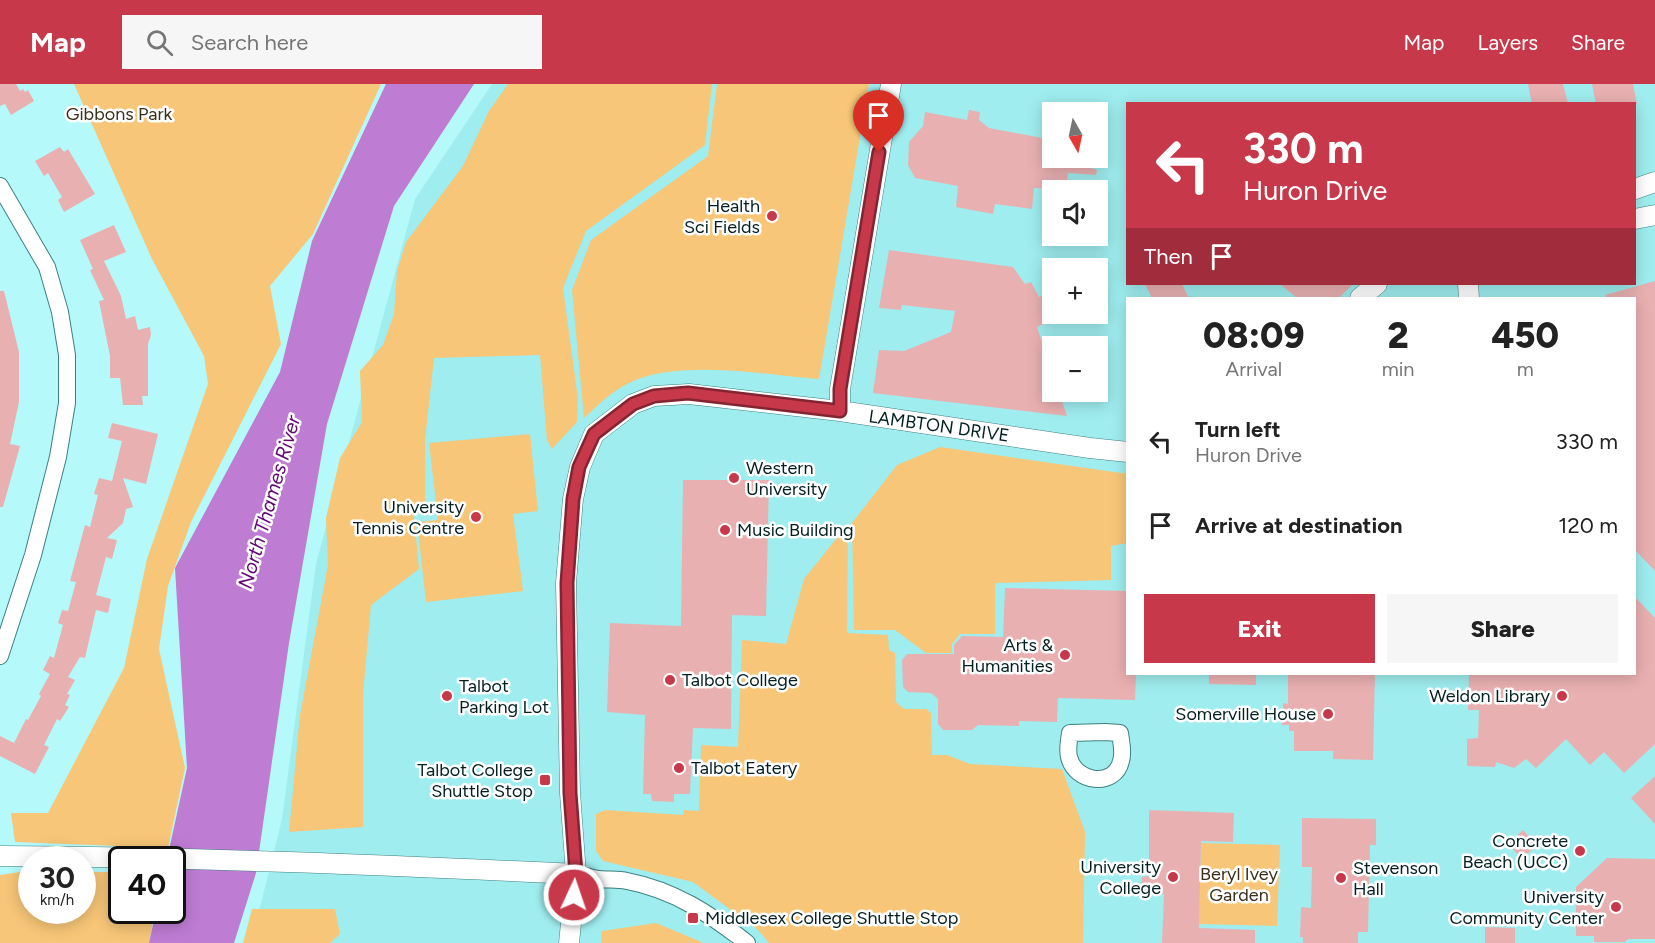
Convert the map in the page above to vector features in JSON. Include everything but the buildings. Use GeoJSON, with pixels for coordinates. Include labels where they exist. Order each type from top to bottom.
{"type":"FeatureCollection","features":[{"type":"Feature","properties":{"kind":"street"},"geometry":{"type":"LineString","coordinates":[[840,411],[840,389],[891,84]]}},
{"type":"Feature","properties":{"kind":"street"},"geometry":{"type":"LineString","coordinates":[[1636,189],[1655,182]]}},
{"type":"Feature","properties":{"kind":"street"},"geometry":{"type":"LineString","coordinates":[[0,186],[47,267],[60,312],[67,355],[67,403],[58,457],[33,555],[0,656]]}},
{"type":"Feature","properties":{"kind":"street"},"geometry":{"type":"LineString","coordinates":[[1636,219],[1655,215]]}},
{"type":"Feature","properties":{"kind":"street"},"geometry":{"type":"LineString","coordinates":[[1361,297],[1378,285]]}},
{"type":"Feature","properties":{"kind":"street","name":"LAMBTON DRIVE"},"geometry":{"type":"LineString","coordinates":[[569,943],[576,874],[570,793],[567,583],[573,499],[579,467],[594,434],[633,404],[654,396],[688,393],[840,411],[1126,452]]}},
{"type":"Feature","properties":{"kind":"street"},"geometry":{"type":"LineString","coordinates":[[0,856],[319,862],[576,874],[597,879],[625,880],[656,887],[684,899],[707,913],[747,943]]}},
{"type":"Feature","properties":{"kind":"shaded area","name":"Western University"},"geometry":{"type":"Polygon","coordinates":[[[492,84],[1655,84],[1655,943],[251,943],[282,819],[316,564],[415,199],[492,84]]]}},
{"type":"Feature","properties":{"kind":"green space","name":"Gibbons Park"},"geometry":{"type":"Polygon","coordinates":[[[74,84],[381,84],[313,234],[270,286],[281,344],[191,522],[168,586],[159,649],[185,768],[168,846],[15,842],[11,813],[48,813],[124,668],[147,559],[208,384],[204,356],[152,259],[74,84]]]}},
{"type":"Feature","properties":{"kind":"green space"},"geometry":{"type":"Polygon","coordinates":[[[508,84],[712,84],[705,145],[586,231],[563,288],[578,399],[577,422],[552,449],[547,440],[540,355],[434,358],[425,440],[425,507],[414,516],[419,569],[371,605],[363,694],[363,827],[289,832],[300,715],[328,565],[326,518],[340,458],[362,422],[360,371],[383,345],[394,314],[397,271],[406,242],[463,166],[489,111],[508,84]]]}},
{"type":"Feature","properties":{"kind":"green space"},"geometry":{"type":"Polygon","coordinates":[[[717,84],[869,84],[819,379],[721,370],[670,372],[647,376],[621,387],[584,418],[572,290],[591,240],[708,156],[717,84]]]}},
{"type":"Feature","properties":{"kind":"green space","name":"University Tennis Centre"},"geometry":{"type":"Polygon","coordinates":[[[530,434],[538,511],[513,514],[523,591],[426,602],[417,522],[438,520],[429,443],[530,434]]]}},
{"type":"Feature","properties":{"kind":"green space"},"geometry":{"type":"Polygon","coordinates":[[[940,447],[1126,474],[1126,543],[1111,546],[1111,580],[995,583],[995,634],[960,634],[952,644],[952,653],[926,653],[895,630],[854,630],[852,523],[897,465],[940,447]]]}},
{"type":"Feature","properties":{"kind":"green space"},"geometry":{"type":"Polygon","coordinates":[[[848,524],[847,633],[888,635],[889,650],[895,653],[896,702],[904,709],[926,709],[931,713],[932,755],[947,755],[970,764],[1062,769],[1085,832],[1083,943],[769,943],[758,930],[693,882],[603,861],[596,851],[596,814],[605,810],[683,815],[684,810],[699,811],[701,745],[738,747],[742,640],[786,644],[804,579],[848,524]]]}},
{"type":"Feature","properties":{"kind":"green space","name":"Beryl Ivey Garden"},"geometry":{"type":"Polygon","coordinates":[[[1201,843],[1280,845],[1277,926],[1199,924],[1201,843]]]}},
{"type":"Feature","properties":{"kind":"green space"},"geometry":{"type":"Polygon","coordinates":[[[18,872],[18,924],[96,924],[96,872],[108,872],[108,924],[153,924],[149,943],[0,943],[0,875],[18,872]]]}},
{"type":"Feature","properties":{"kind":"green space"},"geometry":{"type":"Polygon","coordinates":[[[252,909],[335,909],[340,934],[330,943],[243,943],[252,909]]]}},
{"type":"Feature","properties":{"kind":"green space"},"geometry":{"type":"Polygon","coordinates":[[[656,923],[704,943],[601,943],[602,931],[656,923]]]}},
{"type":"Feature","properties":{"kind":"water","name":"North Thames River"},"geometry":{"type":"Polygon","coordinates":[[[386,84],[474,84],[394,206],[327,424],[289,643],[256,873],[234,943],[149,943],[153,924],[186,924],[186,846],[170,846],[187,768],[175,568],[280,372],[312,241],[386,84]]]}},
{"type":"Feature","properties":{"kind":"place","name":"Health Sci Fields"},"geometry":{"type":"Point","coordinates":[772,216]}},
{"type":"Feature","properties":{"kind":"place","name":"Western University"},"geometry":{"type":"Point","coordinates":[734,478]}},
{"type":"Feature","properties":{"kind":"place","name":"University Tennis Centre"},"geometry":{"type":"Point","coordinates":[476,517]}},
{"type":"Feature","properties":{"kind":"place","name":"Music Building"},"geometry":{"type":"Point","coordinates":[725,530]}},
{"type":"Feature","properties":{"kind":"place","name":"Arts & Humanities"},"geometry":{"type":"Point","coordinates":[1065,655]}},
{"type":"Feature","properties":{"kind":"place","name":"Talbot College"},"geometry":{"type":"Point","coordinates":[670,680]}},
{"type":"Feature","properties":{"kind":"place","name":"Talbot Parking Lot"},"geometry":{"type":"Point","coordinates":[447,696]}},
{"type":"Feature","properties":{"kind":"place","name":"Weldon Library"},"geometry":{"type":"Point","coordinates":[1562,696]}},
{"type":"Feature","properties":{"kind":"place","name":"Somerville House"},"geometry":{"type":"Point","coordinates":[1328,714]}},
{"type":"Feature","properties":{"kind":"place","name":"Talbot Eatery"},"geometry":{"type":"Point","coordinates":[679,768]}},
{"type":"Feature","properties":{"kind":"place","name":"Talbot College Shuttle Stop"},"geometry":{"type":"Point","coordinates":[545,780]}},
{"type":"Feature","properties":{"kind":"place","name":"Concrete Beach (UCC)"},"geometry":{"type":"Point","coordinates":[1580,851]}},
{"type":"Feature","properties":{"kind":"place","name":"University College"},"geometry":{"type":"Point","coordinates":[1173,877]}},
{"type":"Feature","properties":{"kind":"place","name":"Stevenson Hall"},"geometry":{"type":"Point","coordinates":[1341,878]}},
{"type":"Feature","properties":{"kind":"place","name":"University Community Center"},"geometry":{"type":"Point","coordinates":[1616,907]}},
{"type":"Feature","properties":{"kind":"place","name":"Middlesex College Shuttle Stop"},"geometry":{"type":"Point","coordinates":[693,918]}},
{"type":"Feature","properties":{"kind":"route"},"geometry":{"type":"LineString","coordinates":[[574,895],[576,874],[570,793],[567,583],[573,499],[579,467],[594,434],[633,404],[654,396],[688,393],[840,411],[840,389],[879,152]]}}]}
